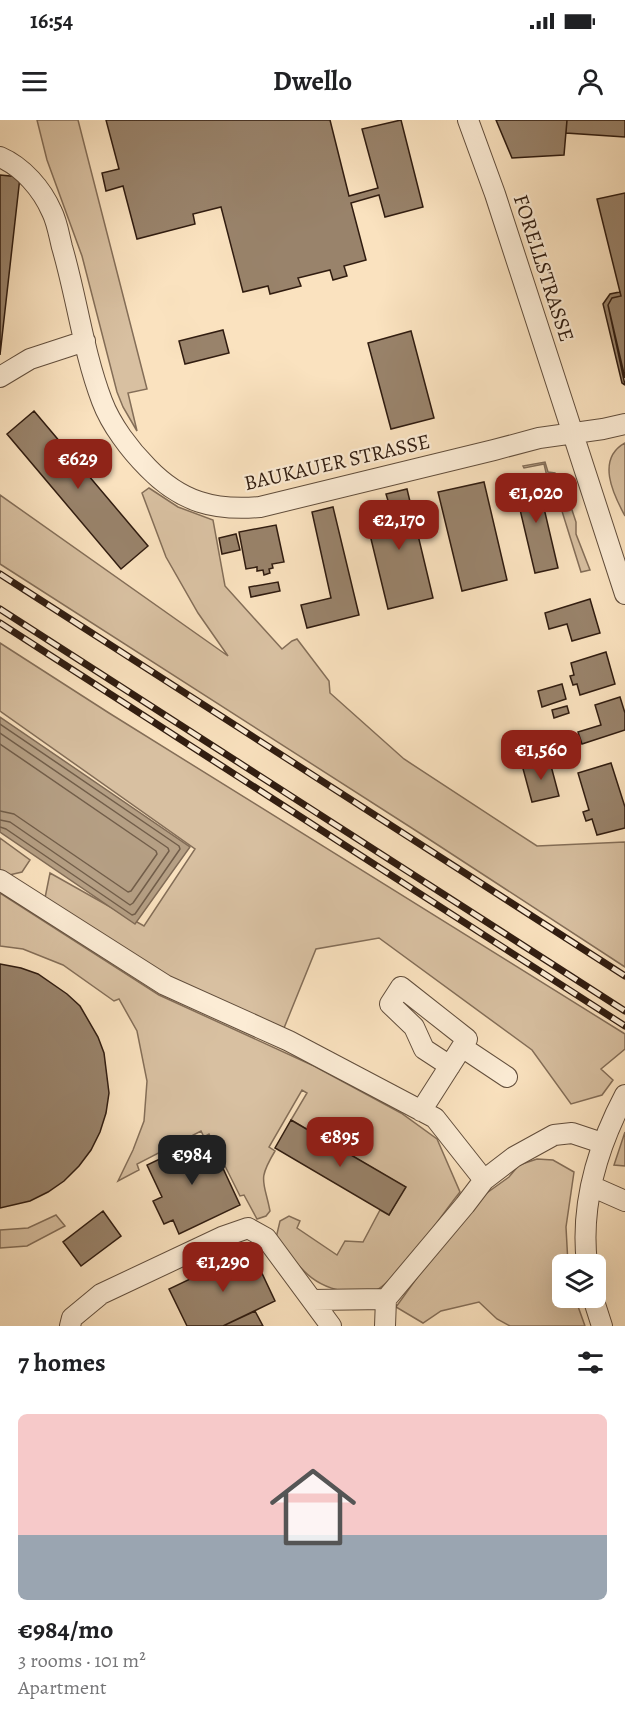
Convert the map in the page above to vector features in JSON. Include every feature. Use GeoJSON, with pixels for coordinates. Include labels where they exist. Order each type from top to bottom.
{"type":"FeatureCollection","features":[{"type":"Feature","properties":{"kind":"street","name":"FORELLSTRASSE"},"geometry":{"type":"LineString","coordinates":[[468,120],[495,194],[625,594]]}},
{"type":"Feature","properties":{"kind":"street","name":"BAUKAUER STRASSE"},"geometry":{"type":"LineString","coordinates":[[0,157],[11,162],[30,177],[52,212],[67,261],[85,341],[102,402],[111,420],[142,463],[175,491],[194,501],[215,507],[236,509],[260,507],[539,438],[625,424]]}},
{"type":"Feature","properties":{"kind":"street"},"geometry":{"type":"LineString","coordinates":[[0,377],[30,359],[85,341]]}},
{"type":"Feature","properties":{"kind":"street"},"geometry":{"type":"LineString","coordinates":[[0,880],[165,985],[289,1041],[435,1118],[484,1180]]}},
{"type":"Feature","properties":{"kind":"street"},"geometry":{"type":"LineString","coordinates":[[421,1111],[467,1040],[401,987],[390,1004],[414,1027],[424,1049],[450,1066]]}},
{"type":"Feature","properties":{"kind":"street"},"geometry":{"type":"LineString","coordinates":[[462,1047],[507,1077]]}},
{"type":"Feature","properties":{"kind":"street"},"geometry":{"type":"LineString","coordinates":[[586,1254],[585,1225],[595,1164],[602,1143],[625,1095]]}},
{"type":"Feature","properties":{"kind":"street"},"geometry":{"type":"LineString","coordinates":[[385,1326],[386,1299],[484,1180],[514,1157],[554,1135],[572,1133],[602,1143]]}},
{"type":"Feature","properties":{"kind":"street"},"geometry":{"type":"LineString","coordinates":[[591,1186],[625,1201]]}},
{"type":"Feature","properties":{"kind":"street"},"geometry":{"type":"LineString","coordinates":[[70,1326],[72,1318],[101,1294],[222,1237],[248,1228],[266,1238],[332,1326]]}},
{"type":"Feature","properties":{"kind":"street"},"geometry":{"type":"LineString","coordinates":[[312,1300],[386,1299]]}},
{"type":"Feature","properties":{"kind":"street"},"geometry":{"type":"LineString","coordinates":[[596,1308],[602,1326]]}},
{"type":"Feature","properties":{"kind":"shaded area"},"geometry":{"type":"Polygon","coordinates":[[[37,120],[78,120],[147,389],[128,393],[137,431],[117,392],[82,256],[47,160],[37,120]]]}},
{"type":"Feature","properties":{"kind":"shaded area"},"geometry":{"type":"Polygon","coordinates":[[[625,443],[625,516],[612,487],[609,467],[616,450],[625,443]]]}},
{"type":"Feature","properties":{"kind":"shaded area"},"geometry":{"type":"Polygon","coordinates":[[[545,462],[548,472],[555,473],[561,490],[565,489],[576,522],[576,534],[590,570],[581,572],[556,492],[551,493],[544,464],[524,468],[523,466],[545,462]]]}},
{"type":"Feature","properties":{"kind":"shaded area"},"geometry":{"type":"Polygon","coordinates":[[[149,488],[178,507],[213,520],[225,586],[282,649],[297,639],[329,681],[330,693],[404,759],[537,846],[625,842],[625,967],[0,564],[0,495],[228,656],[198,613],[166,557],[142,493],[149,488]]]}},
{"type":"Feature","properties":{"kind":"shaded area"},"geometry":{"type":"Polygon","coordinates":[[[0,643],[625,1034],[625,1049],[601,1069],[613,1080],[602,1095],[571,1104],[532,1050],[379,938],[316,949],[284,1028],[152,972],[45,898],[50,873],[144,926],[195,849],[0,711],[0,643]]]}},
{"type":"Feature","properties":{"kind":"shaded area"},"geometry":{"type":"Polygon","coordinates":[[[0,838],[30,860],[22,872],[5,876],[0,872],[0,838]]]}},
{"type":"Feature","properties":{"kind":"shaded area"},"geometry":{"type":"Polygon","coordinates":[[[0,893],[159,995],[314,1066],[401,1113],[437,1139],[460,1192],[394,1275],[383,1286],[371,1293],[341,1291],[309,1276],[276,1238],[280,1221],[289,1216],[300,1221],[297,1228],[337,1255],[345,1241],[363,1242],[380,1210],[389,1215],[405,1187],[291,1120],[307,1093],[302,1090],[269,1147],[275,1151],[264,1175],[264,1186],[270,1211],[266,1216],[257,1219],[244,1195],[240,1196],[209,1134],[204,1137],[201,1131],[137,1164],[139,1170],[118,1181],[144,1121],[147,1081],[137,1031],[119,999],[114,1001],[63,965],[23,949],[0,946],[0,893]]]}},
{"type":"Feature","properties":{"kind":"shaded area"},"geometry":{"type":"Polygon","coordinates":[[[625,1132],[625,1166],[614,1165],[625,1132]]]}},
{"type":"Feature","properties":{"kind":"shaded area"},"geometry":{"type":"Polygon","coordinates":[[[537,1159],[553,1160],[574,1172],[566,1227],[567,1254],[552,1254],[552,1308],[579,1308],[585,1326],[510,1326],[497,1319],[479,1302],[441,1311],[423,1323],[396,1307],[442,1243],[484,1195],[509,1177],[519,1165],[537,1159]]]}},
{"type":"Feature","properties":{"kind":"shaded area"},"geometry":{"type":"Polygon","coordinates":[[[56,1215],[65,1226],[27,1246],[0,1248],[0,1230],[28,1228],[56,1215]]]}},
{"type":"Feature","properties":{"kind":"water"},"geometry":{"type":"Polygon","coordinates":[[[0,717],[190,847],[135,924],[0,832],[0,717]]]}},
{"type":"Feature","properties":{"kind":"building"},"geometry":{"type":"Polygon","coordinates":[[[106,120],[330,120],[349,196],[378,188],[362,129],[401,120],[423,207],[385,217],[379,195],[351,203],[366,260],[344,266],[347,276],[333,280],[330,270],[298,278],[301,286],[270,294],[268,286],[243,292],[221,207],[193,214],[195,224],[137,239],[123,186],[106,191],[102,173],[119,169],[106,120]]]}},
{"type":"Feature","properties":{"kind":"building"},"geometry":{"type":"Polygon","coordinates":[[[496,120],[567,120],[564,155],[512,158],[496,120]]]}},
{"type":"Feature","properties":{"kind":"building"},"geometry":{"type":"Polygon","coordinates":[[[567,120],[625,120],[625,137],[566,133],[567,120]]]}},
{"type":"Feature","properties":{"kind":"building"},"geometry":{"type":"Polygon","coordinates":[[[0,175],[20,177],[0,355],[0,175]]]}},
{"type":"Feature","properties":{"kind":"building"},"geometry":{"type":"Polygon","coordinates":[[[625,193],[625,378],[608,305],[612,298],[621,296],[597,199],[625,193]]]}},
{"type":"Feature","properties":{"kind":"building"},"geometry":{"type":"Polygon","coordinates":[[[620,292],[621,296],[612,298],[608,305],[625,385],[622,383],[603,304],[610,294],[620,292]]]}},
{"type":"Feature","properties":{"kind":"building"},"geometry":{"type":"Polygon","coordinates":[[[223,330],[229,353],[185,364],[179,341],[223,330]]]}},
{"type":"Feature","properties":{"kind":"building"},"geometry":{"type":"Polygon","coordinates":[[[411,331],[434,418],[391,429],[368,343],[411,331]]]}},
{"type":"Feature","properties":{"kind":"building"},"geometry":{"type":"Polygon","coordinates":[[[34,411],[148,546],[121,569],[7,434],[34,411]]]}},
{"type":"Feature","properties":{"kind":"building"},"geometry":{"type":"Polygon","coordinates":[[[536,474],[558,568],[535,573],[513,480],[536,474]]]}},
{"type":"Feature","properties":{"kind":"building"},"geometry":{"type":"Polygon","coordinates":[[[484,482],[507,580],[462,591],[438,492],[484,482]]]}},
{"type":"Feature","properties":{"kind":"building"},"geometry":{"type":"Polygon","coordinates":[[[407,489],[433,598],[388,609],[364,510],[389,504],[386,494],[407,489]]]}},
{"type":"Feature","properties":{"kind":"building"},"geometry":{"type":"Polygon","coordinates":[[[333,507],[359,615],[307,628],[301,605],[331,598],[312,512],[333,507]]]}},
{"type":"Feature","properties":{"kind":"building"},"geometry":{"type":"Polygon","coordinates":[[[276,525],[284,562],[272,564],[273,568],[269,569],[270,573],[264,575],[263,570],[257,571],[257,567],[246,569],[239,532],[276,525]]]}},
{"type":"Feature","properties":{"kind":"building"},"geometry":{"type":"Polygon","coordinates":[[[236,534],[240,550],[222,554],[219,538],[236,534]]]}},
{"type":"Feature","properties":{"kind":"building"},"geometry":{"type":"Polygon","coordinates":[[[278,582],[280,591],[251,597],[249,587],[278,582]]]}},
{"type":"Feature","properties":{"kind":"building"},"geometry":{"type":"Polygon","coordinates":[[[590,599],[600,633],[572,641],[567,624],[549,629],[545,613],[590,599]]]}},
{"type":"Feature","properties":{"kind":"building"},"geometry":{"type":"Polygon","coordinates":[[[606,652],[615,684],[580,695],[577,684],[573,685],[570,676],[574,675],[571,663],[606,652]]]}},
{"type":"Feature","properties":{"kind":"building"},"geometry":{"type":"Polygon","coordinates":[[[562,684],[566,699],[542,707],[538,691],[562,684]]]}},
{"type":"Feature","properties":{"kind":"building"},"geometry":{"type":"Polygon","coordinates":[[[620,697],[625,713],[625,730],[582,744],[578,732],[601,725],[595,705],[620,697]]]}},
{"type":"Feature","properties":{"kind":"building"},"geometry":{"type":"Polygon","coordinates":[[[567,706],[569,713],[554,718],[552,710],[567,706]]]}},
{"type":"Feature","properties":{"kind":"building"},"geometry":{"type":"Polygon","coordinates":[[[550,762],[559,796],[532,802],[522,765],[550,762]]]}},
{"type":"Feature","properties":{"kind":"building"},"geometry":{"type":"Polygon","coordinates":[[[611,763],[625,807],[625,828],[597,835],[592,819],[586,821],[583,812],[589,810],[578,773],[611,763]]]}},
{"type":"Feature","properties":{"kind":"building"},"geometry":{"type":"Polygon","coordinates":[[[0,964],[38,974],[80,1006],[98,1037],[104,1053],[109,1093],[100,1132],[91,1150],[79,1166],[64,1181],[48,1192],[30,1201],[0,1208],[0,964]]]}},
{"type":"Feature","properties":{"kind":"building"},"geometry":{"type":"Polygon","coordinates":[[[291,1120],[406,1187],[389,1215],[275,1148],[291,1120]]]}},
{"type":"Feature","properties":{"kind":"building"},"geometry":{"type":"Polygon","coordinates":[[[208,1136],[240,1205],[179,1234],[173,1220],[164,1224],[153,1201],[162,1197],[147,1165],[208,1136]]]}},
{"type":"Feature","properties":{"kind":"building"},"geometry":{"type":"Polygon","coordinates":[[[103,1211],[121,1236],[81,1266],[63,1242],[103,1211]]]}},
{"type":"Feature","properties":{"kind":"building"},"geometry":{"type":"Polygon","coordinates":[[[251,1250],[275,1301],[223,1326],[187,1326],[169,1289],[251,1250]]]}},
{"type":"Feature","properties":{"kind":"building"},"geometry":{"type":"Polygon","coordinates":[[[255,1311],[263,1326],[223,1326],[255,1311]]]}},
{"type":"Feature","properties":{"kind":"railway"},"geometry":{"type":"LineString","coordinates":[[0,574],[625,976]]}},
{"type":"Feature","properties":{"kind":"railway"},"geometry":{"type":"LineString","coordinates":[[0,609],[625,1011]]}},
{"type":"Feature","properties":{"kind":"railway"},"geometry":{"type":"LineString","coordinates":[[0,623],[625,1026]]}}]}
